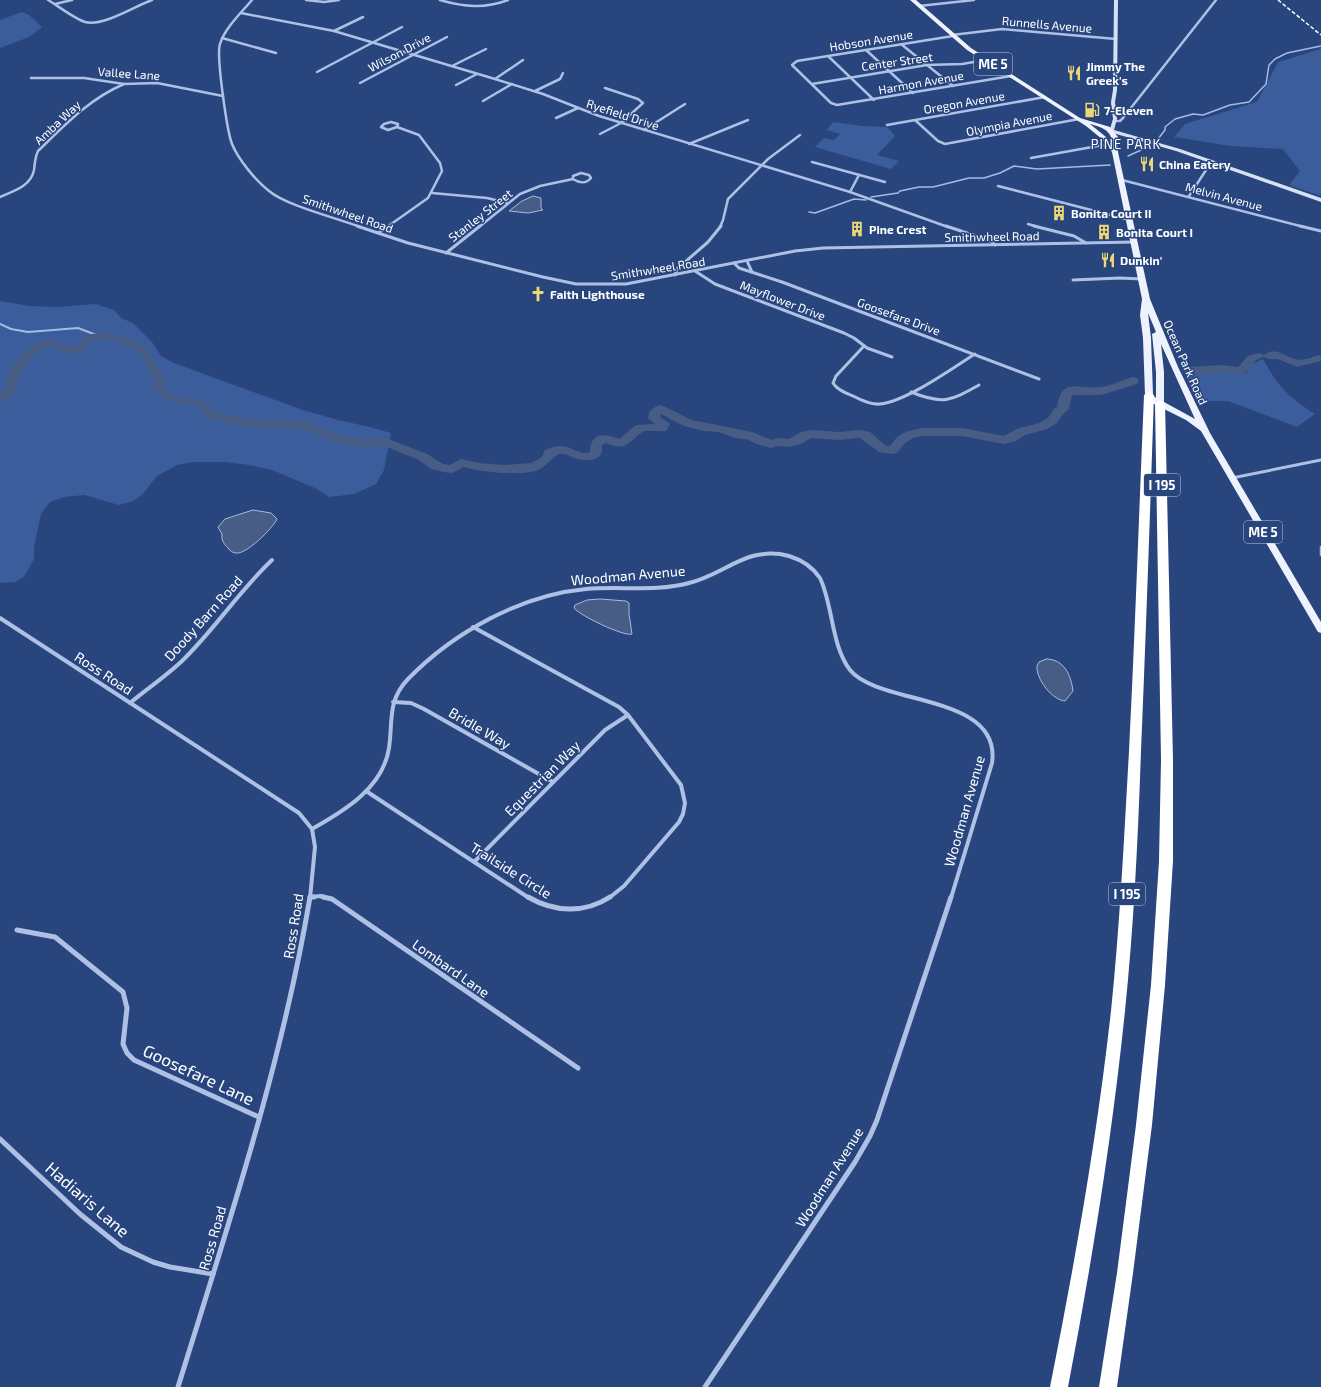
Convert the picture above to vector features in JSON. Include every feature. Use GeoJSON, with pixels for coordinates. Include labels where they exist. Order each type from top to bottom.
{"type":"FeatureCollection","features":[{"type":"Feature","properties":{"kind":"highway","name":"I 195"},"geometry":{"type":"LineString","coordinates":[[1059,1387],[1068,1343],[1097,1171],[1123,958],[1155,399]]}},
{"type":"Feature","properties":{"kind":"highway","name":"I 195"},"geometry":{"type":"LineString","coordinates":[[1108,1387],[1126,1273],[1144,1125],[1158,985],[1166,861],[1168,760],[1155,399]]}},
{"type":"Feature","properties":{"kind":"main road","name":"ME 5"},"geometry":{"type":"LineString","coordinates":[[913,0],[953,35],[986,60],[1096,131],[1115,152]]}},
{"type":"Feature","properties":{"kind":"main road","name":"ME 5"},"geometry":{"type":"LineString","coordinates":[[1079,119],[1111,131]]}},
{"type":"Feature","properties":{"kind":"main road"},"geometry":{"type":"LineString","coordinates":[[1096,131],[1106,133],[1111,131]]}},
{"type":"Feature","properties":{"kind":"main road","name":"Ocean Park Road"},"geometry":{"type":"LineString","coordinates":[[1111,131],[1115,138],[1115,152],[1146,299],[1174,367],[1206,433],[1321,630]]}},
{"type":"Feature","properties":{"kind":"main road","name":"Ocean Park Road"},"geometry":{"type":"LineString","coordinates":[[1146,299],[1144,316],[1155,399],[1197,423],[1206,433]]}},
{"type":"Feature","properties":{"kind":"main road"},"geometry":{"type":"LineString","coordinates":[[1153,316],[1159,359],[1155,399]]}},
{"type":"Feature","properties":{"kind":"main road"},"geometry":{"type":"LineString","coordinates":[[1177,412],[1187,411],[1193,407]]}},
{"type":"Feature","properties":{"kind":"street"},"geometry":{"type":"LineString","coordinates":[[48,0],[85,22],[91,23],[100,21],[126,11],[138,4],[152,0]]}},
{"type":"Feature","properties":{"kind":"street"},"geometry":{"type":"LineString","coordinates":[[55,4],[72,0]]}},
{"type":"Feature","properties":{"kind":"street"},"geometry":{"type":"LineString","coordinates":[[252,0],[222,38],[276,53]]}},
{"type":"Feature","properties":{"kind":"street"},"geometry":{"type":"LineString","coordinates":[[306,0],[320,2],[339,0]]}},
{"type":"Feature","properties":{"kind":"street"},"geometry":{"type":"LineString","coordinates":[[440,0],[470,8],[493,5],[508,0]]}},
{"type":"Feature","properties":{"kind":"street"},"geometry":{"type":"LineString","coordinates":[[920,6],[974,0]]}},
{"type":"Feature","properties":{"kind":"street"},"geometry":{"type":"LineString","coordinates":[[1116,0],[1115,90],[1113,102],[1115,113],[1111,131],[1212,161],[1321,200]]}},
{"type":"Feature","properties":{"kind":"street"},"geometry":{"type":"LineString","coordinates":[[1096,131],[1124,118],[1216,0]]}},
{"type":"Feature","properties":{"kind":"street","name":"Ryefield Drive"},"geometry":{"type":"LineString","coordinates":[[241,13],[334,31],[512,84],[621,123],[850,192],[897,210],[991,241],[995,245]]}},
{"type":"Feature","properties":{"kind":"street"},"geometry":{"type":"LineString","coordinates":[[334,31],[363,17]]}},
{"type":"Feature","properties":{"kind":"street"},"geometry":{"type":"LineString","coordinates":[[317,72],[402,27]]}},
{"type":"Feature","properties":{"kind":"street","name":"Runnells Avenue"},"geometry":{"type":"LineString","coordinates":[[953,35],[1002,29],[1116,39]]}},
{"type":"Feature","properties":{"kind":"street","name":"Hobson Avenue"},"geometry":{"type":"LineString","coordinates":[[812,84],[792,66],[792,63],[953,35]]}},
{"type":"Feature","properties":{"kind":"street","name":"Wilson Drive"},"geometry":{"type":"LineString","coordinates":[[360,83],[447,36]]}},
{"type":"Feature","properties":{"kind":"street","name":"Smithwheel Road"},"geometry":{"type":"LineString","coordinates":[[222,38],[219,45],[218,54],[223,96],[232,144],[243,163],[265,188],[300,207],[378,233],[446,253],[576,284],[626,284],[800,250],[828,247],[1135,242]]}},
{"type":"Feature","properties":{"kind":"street"},"geometry":{"type":"LineString","coordinates":[[901,44],[953,86]]}},
{"type":"Feature","properties":{"kind":"street"},"geometry":{"type":"LineString","coordinates":[[452,66],[486,49]]}},
{"type":"Feature","properties":{"kind":"street"},"geometry":{"type":"LineString","coordinates":[[866,50],[913,93]]}},
{"type":"Feature","properties":{"kind":"street"},"geometry":{"type":"LineString","coordinates":[[828,56],[874,100]]}},
{"type":"Feature","properties":{"kind":"street"},"geometry":{"type":"LineString","coordinates":[[495,79],[523,60]]}},
{"type":"Feature","properties":{"kind":"street","name":"Center Street"},"geometry":{"type":"LineString","coordinates":[[812,84],[927,65],[962,64],[986,60]]}},
{"type":"Feature","properties":{"kind":"street"},"geometry":{"type":"LineString","coordinates":[[534,91],[559,80],[563,73]]}},
{"type":"Feature","properties":{"kind":"street"},"geometry":{"type":"LineString","coordinates":[[456,85],[477,74]]}},
{"type":"Feature","properties":{"kind":"street","name":"Harmon Avenue"},"geometry":{"type":"LineString","coordinates":[[812,84],[831,103],[835,104],[874,100],[1011,76]]}},
{"type":"Feature","properties":{"kind":"street","name":"Vallee Lane"},"geometry":{"type":"LineString","coordinates":[[31,78],[84,78],[124,84],[161,84],[223,96]]}},
{"type":"Feature","properties":{"kind":"street","name":"Amba Way"},"geometry":{"type":"LineString","coordinates":[[0,197],[29,182],[34,176],[35,156],[38,151],[84,108],[104,93],[124,84]]}},
{"type":"Feature","properties":{"kind":"street"},"geometry":{"type":"LineString","coordinates":[[483,101],[512,84]]}},
{"type":"Feature","properties":{"kind":"street"},"geometry":{"type":"LineString","coordinates":[[600,134],[621,123],[642,105],[643,102],[605,88]]}},
{"type":"Feature","properties":{"kind":"street","name":"Oregon Avenue"},"geometry":{"type":"LineString","coordinates":[[887,125],[1045,97]]}},
{"type":"Feature","properties":{"kind":"street"},"geometry":{"type":"LineString","coordinates":[[644,130],[685,104]]}},
{"type":"Feature","properties":{"kind":"street"},"geometry":{"type":"LineString","coordinates":[[556,118],[578,108]]}},
{"type":"Feature","properties":{"kind":"street","name":"Olympia Avenue"},"geometry":{"type":"LineString","coordinates":[[915,120],[942,143],[954,143],[1079,119]]}},
{"type":"Feature","properties":{"kind":"street"},"geometry":{"type":"LineString","coordinates":[[689,144],[748,120]]}},
{"type":"Feature","properties":{"kind":"street"},"geometry":{"type":"LineString","coordinates":[[378,233],[424,201],[432,193],[442,173],[440,163],[419,135],[410,130],[397,127],[388,130],[381,127],[384,123],[391,122],[398,124],[397,127]]}},
{"type":"Feature","properties":{"kind":"street"},"geometry":{"type":"LineString","coordinates":[[675,275],[677,269],[718,230],[725,215],[725,204],[728,199],[768,159],[800,135]]}},
{"type":"Feature","properties":{"kind":"street"},"geometry":{"type":"LineString","coordinates":[[1031,158],[1109,144]]}},
{"type":"Feature","properties":{"kind":"street"},"geometry":{"type":"LineString","coordinates":[[1189,196],[1212,161]]}},
{"type":"Feature","properties":{"kind":"street"},"geometry":{"type":"LineString","coordinates":[[812,162],[885,182]]}},
{"type":"Feature","properties":{"kind":"street","name":"Stanley Street"},"geometry":{"type":"LineString","coordinates":[[446,253],[524,192],[572,179],[575,175],[580,173],[587,174],[591,178],[582,182],[572,179]]}},
{"type":"Feature","properties":{"kind":"street"},"geometry":{"type":"LineString","coordinates":[[850,192],[859,175]]}},
{"type":"Feature","properties":{"kind":"street","name":"Melvin Avenue"},"geometry":{"type":"LineString","coordinates":[[1122,180],[1321,231]]}},
{"type":"Feature","properties":{"kind":"street"},"geometry":{"type":"LineString","coordinates":[[998,186],[1130,220]]}},
{"type":"Feature","properties":{"kind":"street"},"geometry":{"type":"LineString","coordinates":[[432,193],[487,198],[508,203]]}},
{"type":"Feature","properties":{"kind":"street"},"geometry":{"type":"LineString","coordinates":[[1028,224],[1074,236],[1086,243]]}},
{"type":"Feature","properties":{"kind":"street"},"geometry":{"type":"LineString","coordinates":[[747,261],[752,272]]}},
{"type":"Feature","properties":{"kind":"street","name":"Goosefare Drive"},"geometry":{"type":"LineString","coordinates":[[734,263],[739,268],[975,354],[1039,379]]}},
{"type":"Feature","properties":{"kind":"street","name":"Mayflower Drive"},"geometry":{"type":"LineString","coordinates":[[695,271],[705,279],[721,287],[844,333],[854,338],[864,346],[892,357]]}},
{"type":"Feature","properties":{"kind":"street"},"geometry":{"type":"LineString","coordinates":[[1073,280],[1120,278],[1142,279]]}},
{"type":"Feature","properties":{"kind":"street"},"geometry":{"type":"LineString","coordinates":[[864,346],[834,379],[835,386],[855,397],[880,404],[894,400],[911,392],[975,354]]}},
{"type":"Feature","properties":{"kind":"street"},"geometry":{"type":"LineString","coordinates":[[911,392],[932,400],[946,402],[979,385]]}},
{"type":"Feature","properties":{"kind":"street"},"geometry":{"type":"LineString","coordinates":[[1232,478],[1321,460]]}},
{"type":"Feature","properties":{"kind":"street","name":"Woodman Avenue"},"geometry":{"type":"LineString","coordinates":[[312,828],[345,808],[366,791],[376,778],[387,757],[393,702],[400,688],[446,646],[473,627],[505,610],[551,595],[587,589],[689,583],[701,579],[738,559],[750,555],[770,553],[788,556],[808,564],[820,578],[843,655],[848,667],[854,673],[874,685],[941,705],[967,716],[982,730],[992,747],[992,764],[965,847],[947,912],[938,934],[878,1120],[855,1162],[705,1387]]}},
{"type":"Feature","properties":{"kind":"street","name":"Doody Barn Road"},"geometry":{"type":"LineString","coordinates":[[130,703],[182,661],[217,622],[256,574],[272,560]]}},
{"type":"Feature","properties":{"kind":"street","name":"Ross Road"},"geometry":{"type":"LineString","coordinates":[[0,618],[299,814],[312,828],[315,841],[315,854],[310,897],[294,984],[278,1050],[259,1117],[178,1387]]}},
{"type":"Feature","properties":{"kind":"street","name":"Trailside Circle"},"geometry":{"type":"LineString","coordinates":[[366,791],[535,901],[548,907],[556,908],[579,909],[600,903],[615,895],[676,826],[683,814],[685,803],[684,791],[628,715],[619,706],[473,627]]}},
{"type":"Feature","properties":{"kind":"street","name":"Bridle Way"},"geometry":{"type":"LineString","coordinates":[[393,702],[411,703],[424,708],[553,782]]}},
{"type":"Feature","properties":{"kind":"street","name":"Equestrian Way"},"geometry":{"type":"LineString","coordinates":[[475,861],[605,730],[628,715]]}},
{"type":"Feature","properties":{"kind":"street","name":"Lombard Lane"},"geometry":{"type":"LineString","coordinates":[[310,897],[321,896],[332,899],[578,1068]]}},
{"type":"Feature","properties":{"kind":"street","name":"Goosefare Lane"},"geometry":{"type":"LineString","coordinates":[[17,930],[55,937],[123,992],[127,1001],[128,1013],[124,1047],[129,1056],[136,1061],[259,1117]]}},
{"type":"Feature","properties":{"kind":"street","name":"Hadiaris Lane"},"geometry":{"type":"LineString","coordinates":[[0,1139],[80,1214],[122,1247],[153,1262],[170,1267],[213,1274]]}},
{"type":"Feature","properties":{"kind":"shaded area"},"geometry":{"type":"Polygon","coordinates":[[[22,12],[29,15],[42,27],[29,37],[0,48],[0,20],[22,12]]]}},
{"type":"Feature","properties":{"kind":"shaded area"},"geometry":{"type":"Polygon","coordinates":[[[1321,49],[1321,196],[1289,185],[1300,171],[1283,149],[1230,146],[1174,137],[1185,124],[1257,102],[1278,62],[1321,49]]]}},
{"type":"Feature","properties":{"kind":"shaded area"},"geometry":{"type":"Polygon","coordinates":[[[833,122],[862,126],[887,127],[895,136],[877,155],[899,161],[891,169],[815,147],[824,138],[834,140],[840,134],[827,130],[833,122]]]}},
{"type":"Feature","properties":{"kind":"shaded area"},"geometry":{"type":"Polygon","coordinates":[[[533,196],[541,198],[541,208],[543,210],[528,213],[509,211],[522,201],[533,196]]]}},
{"type":"Feature","properties":{"kind":"shaded area"},"geometry":{"type":"Polygon","coordinates":[[[0,301],[29,306],[58,307],[95,304],[114,310],[121,318],[133,323],[152,342],[161,356],[174,363],[303,410],[391,433],[384,470],[376,484],[354,494],[329,497],[315,488],[272,470],[225,462],[194,462],[177,465],[157,476],[142,495],[133,501],[119,505],[84,495],[64,497],[50,502],[41,514],[34,547],[34,559],[24,577],[15,582],[0,583],[0,301]]]}},
{"type":"Feature","properties":{"kind":"shaded area"},"geometry":{"type":"Polygon","coordinates":[[[1263,359],[1285,391],[1315,414],[1297,427],[1228,401],[1197,401],[1185,375],[1222,372],[1241,374],[1246,373],[1252,364],[1263,359]]]}},
{"type":"Feature","properties":{"kind":"shaded area"},"geometry":{"type":"Polygon","coordinates":[[[253,510],[271,513],[277,519],[265,534],[246,550],[236,553],[233,552],[224,543],[222,534],[218,527],[225,519],[253,510]]]}},
{"type":"Feature","properties":{"kind":"shaded area"},"geometry":{"type":"Polygon","coordinates":[[[600,599],[626,601],[629,603],[632,634],[620,632],[602,625],[574,608],[575,605],[587,600],[600,599]]]}},
{"type":"Feature","properties":{"kind":"shaded area"},"geometry":{"type":"Polygon","coordinates":[[[1046,659],[1058,662],[1066,669],[1073,691],[1065,701],[1060,700],[1050,693],[1039,677],[1037,666],[1039,662],[1046,659]]]}},
{"type":"Feature","properties":{"kind":"waterway"},"geometry":{"type":"LineString","coordinates":[[1158,139],[1165,130],[1165,127],[1175,119],[1193,114],[1203,115],[1230,105],[1249,102],[1266,84],[1269,65],[1275,59],[1287,53],[1321,46]]}},
{"type":"Feature","properties":{"kind":"waterway"},"geometry":{"type":"LineString","coordinates":[[1128,156],[1150,146]]}},
{"type":"Feature","properties":{"kind":"waterway"},"geometry":{"type":"LineString","coordinates":[[871,197],[898,193],[900,191],[919,187],[933,187],[969,178],[984,178],[1000,173],[1014,166],[1037,169],[1110,165]]}},
{"type":"Feature","properties":{"kind":"waterway"},"geometry":{"type":"LineString","coordinates":[[809,212],[815,213],[854,199],[866,200]]}},
{"type":"Feature","properties":{"kind":"waterway"},"geometry":{"type":"LineString","coordinates":[[0,324],[11,329],[28,332],[78,328],[99,336]]}},
{"type":"Feature","properties":{"kind":"waterway"},"geometry":{"type":"LineString","coordinates":[[0,398],[10,389],[12,384],[12,376],[18,368],[29,354],[40,345],[47,343],[53,344],[71,351],[83,347],[89,339],[95,337],[103,336],[118,338],[133,344],[147,355],[158,378],[159,388],[172,398],[186,402],[198,403],[205,407],[209,415],[247,423],[304,425],[336,438],[367,444],[383,441],[423,457],[435,466],[443,468],[452,469],[461,463],[465,463],[478,467],[505,469],[535,467],[545,461],[548,458],[549,453],[561,450],[581,457],[596,454],[596,444],[605,438],[620,443],[626,441],[637,429],[648,427],[662,428],[664,424],[654,418],[655,412],[661,409],[688,423],[703,427],[721,429],[735,434],[748,435],[771,444],[778,442],[789,443],[797,441],[805,435],[811,434],[839,436],[860,434],[866,435],[883,449],[893,450],[901,440],[909,435],[922,432],[962,432],[1004,440],[1012,438],[1021,432],[1043,426],[1053,420],[1058,412],[1063,409],[1065,396],[1068,392],[1075,390],[1101,391],[1133,381]]}},
{"type":"Feature","properties":{"kind":"waterway"},"geometry":{"type":"LineString","coordinates":[[1189,371],[1221,369],[1241,371],[1252,358],[1259,356]]}},
{"type":"Feature","properties":{"kind":"waterway"},"geometry":{"type":"LineString","coordinates":[[1269,356],[1280,356],[1297,364],[1321,358]]}},
{"type":"Feature","properties":{"kind":"waterway"},"geometry":{"type":"LineString","coordinates":[[1321,547],[1321,555]]}},
{"type":"Feature","properties":{"kind":"railway"},"geometry":{"type":"LineString","coordinates":[[1278,0],[1321,35]]}},
{"type":"Feature","properties":{"kind":"place","name":"Jimmy The Greek's"},"geometry":{"type":"Point","coordinates":[1074,73]}},
{"type":"Feature","properties":{"kind":"place","name":"7-Eleven"},"geometry":{"type":"Point","coordinates":[1092,110]}},
{"type":"Feature","properties":{"kind":"place","name":"China Eatery"},"geometry":{"type":"Point","coordinates":[1147,164]}},
{"type":"Feature","properties":{"kind":"place","name":"Bonita Court II"},"geometry":{"type":"Point","coordinates":[1059,213]}},
{"type":"Feature","properties":{"kind":"place","name":"Pine Crest"},"geometry":{"type":"Point","coordinates":[857,229]}},
{"type":"Feature","properties":{"kind":"place","name":"Bonita Court I"},"geometry":{"type":"Point","coordinates":[1104,232]}},
{"type":"Feature","properties":{"kind":"place","name":"Dunkin'"},"geometry":{"type":"Point","coordinates":[1108,260]}},
{"type":"Feature","properties":{"kind":"place","name":"Faith Lighthouse"},"geometry":{"type":"Point","coordinates":[538,294]}},
{"type":"Feature","properties":{"kind":"district","name":"PINE PARK"},"geometry":{"type":"Point","coordinates":[1126,144]}}]}
